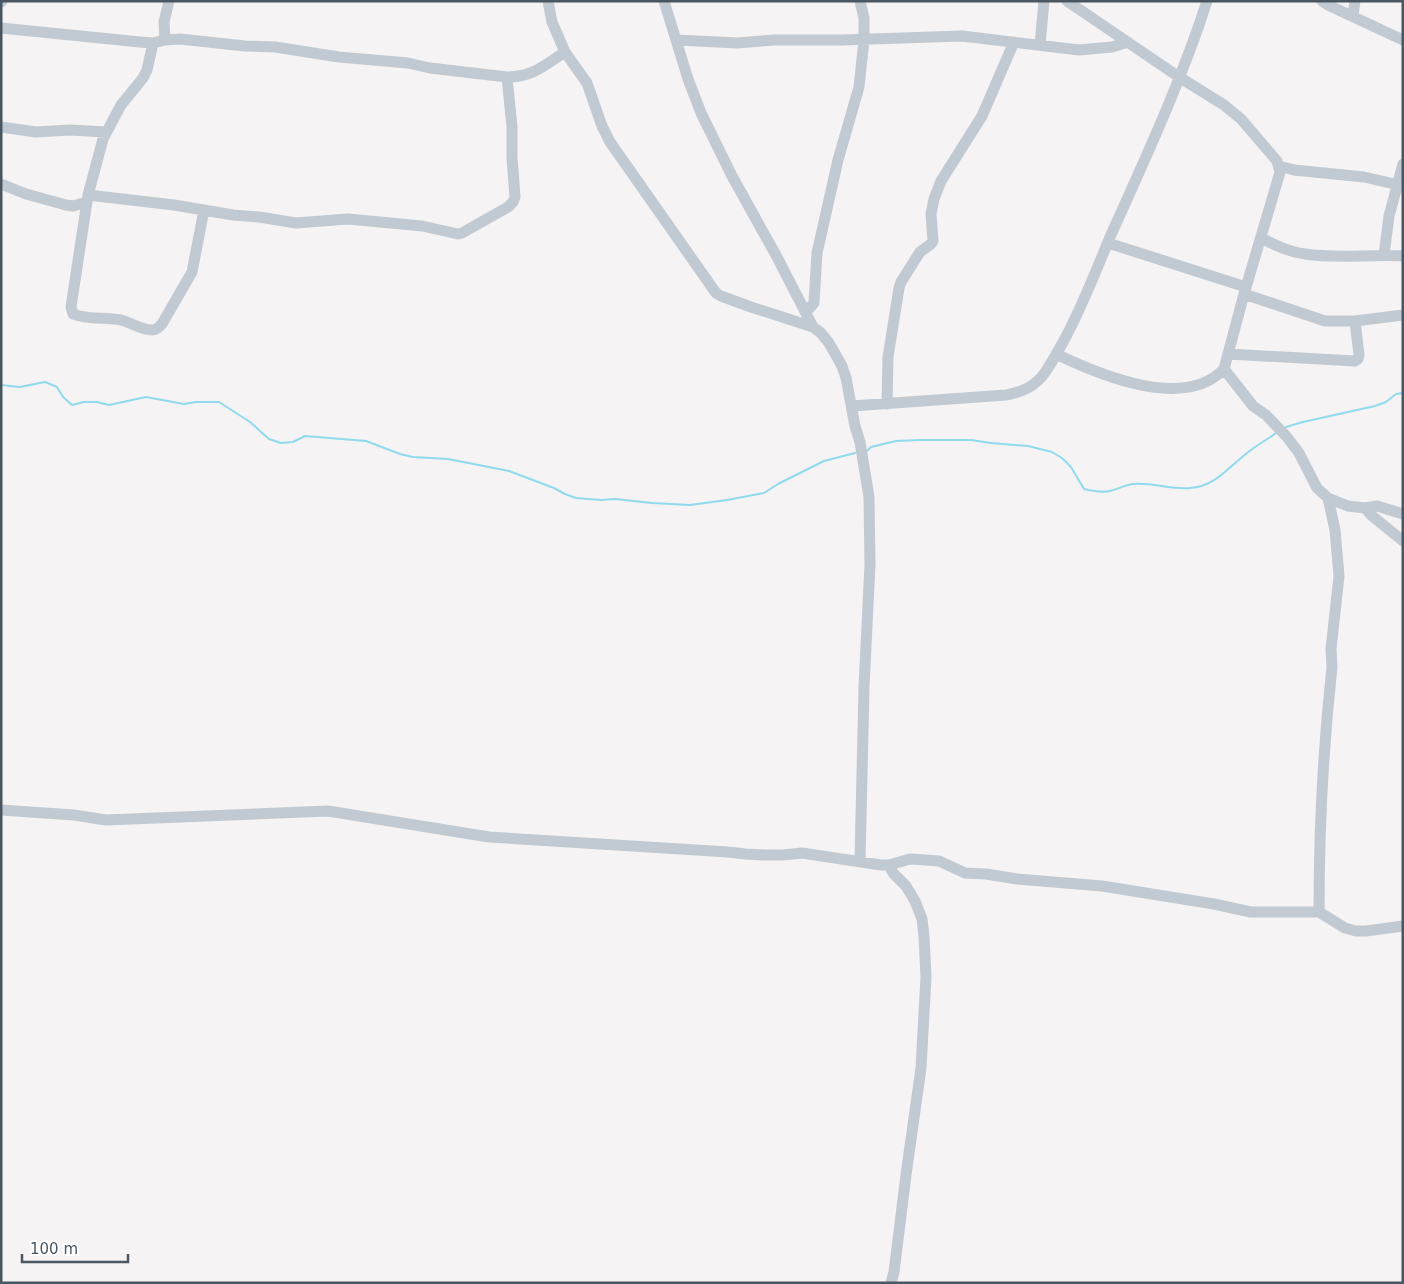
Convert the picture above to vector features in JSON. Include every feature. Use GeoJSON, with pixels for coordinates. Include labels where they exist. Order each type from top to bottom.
{"type":"FeatureCollection","features":[{"type":"Feature","properties":{"kind":"street"},"geometry":{"type":"LineString","coordinates":[[165,40],[164,22],[169,1]]}},
{"type":"Feature","properties":{"kind":"street"},"geometry":{"type":"LineString","coordinates":[[664,1],[688,79],[704,120],[732,176],[814,327],[829,343],[842,366],[849,390],[868,484],[870,537],[860,861]]}},
{"type":"Feature","properties":{"kind":"street"},"geometry":{"type":"LineString","coordinates":[[806,312],[812,306],[815,298],[817,253],[838,160],[859,87],[864,40],[864,18],[860,1]]}},
{"type":"Feature","properties":{"kind":"street"},"geometry":{"type":"LineString","coordinates":[[1040,45],[1044,1]]}},
{"type":"Feature","properties":{"kind":"street"},"geometry":{"type":"LineString","coordinates":[[1056,354],[1088,370],[1103,375],[1158,388],[1199,384],[1210,380],[1224,369],[1280,172],[1273,156],[1241,120],[1224,105],[1179,77],[1067,1]]}},
{"type":"Feature","properties":{"kind":"street"},"geometry":{"type":"LineString","coordinates":[[852,406],[1006,396],[1019,393],[1038,381],[1056,354],[1085,300],[1156,135],[1207,1]]}},
{"type":"Feature","properties":{"kind":"street"},"geometry":{"type":"LineString","coordinates":[[1322,1],[1403,40]]}},
{"type":"Feature","properties":{"kind":"street"},"geometry":{"type":"LineString","coordinates":[[1352,16],[1355,1]]}},
{"type":"Feature","properties":{"kind":"street"},"geometry":{"type":"LineString","coordinates":[[546,2],[565,52],[587,83],[606,135],[615,152],[716,293],[748,306],[814,327]]}},
{"type":"Feature","properties":{"kind":"street"},"geometry":{"type":"LineString","coordinates":[[1,28],[153,43],[180,39],[245,46],[275,46],[339,57],[408,63],[430,68],[507,77],[527,75],[565,52]]}},
{"type":"Feature","properties":{"kind":"street"},"geometry":{"type":"LineString","coordinates":[[676,40],[738,43],[783,40],[864,40],[955,36],[1079,50],[1096,50],[1128,42]]}},
{"type":"Feature","properties":{"kind":"street"},"geometry":{"type":"LineString","coordinates":[[887,404],[888,357],[901,282],[920,252],[933,241],[931,214],[941,181],[982,116],[1014,42]]}},
{"type":"Feature","properties":{"kind":"street"},"geometry":{"type":"LineString","coordinates":[[153,43],[147,70],[143,78],[120,105],[103,139],[88,198],[76,267],[71,307],[73,314],[120,320],[155,330],[162,324],[192,272],[204,210]]}},
{"type":"Feature","properties":{"kind":"street"},"geometry":{"type":"LineString","coordinates":[[1,184],[26,194],[73,206],[88,198],[204,210],[296,223],[348,218],[422,226],[458,234],[467,231],[508,207],[515,197],[512,127],[507,77]]}},
{"type":"Feature","properties":{"kind":"street"},"geometry":{"type":"LineString","coordinates":[[1,127],[36,132],[70,130],[106,132]]}},
{"type":"Feature","properties":{"kind":"street"},"geometry":{"type":"LineString","coordinates":[[1384,255],[1389,216],[1400,185],[1403,164]]}},
{"type":"Feature","properties":{"kind":"street"},"geometry":{"type":"LineString","coordinates":[[1279,166],[1294,170],[1364,178],[1400,185]]}},
{"type":"Feature","properties":{"kind":"street"},"geometry":{"type":"LineString","coordinates":[[1260,238],[1285,249],[1304,254],[1403,256]]}},
{"type":"Feature","properties":{"kind":"street"},"geometry":{"type":"LineString","coordinates":[[1108,243],[1245,290],[1325,321],[1355,321],[1403,315]]}},
{"type":"Feature","properties":{"kind":"street"},"geometry":{"type":"LineString","coordinates":[[1228,354],[1355,361],[1359,355],[1355,321]]}},
{"type":"Feature","properties":{"kind":"street"},"geometry":{"type":"LineString","coordinates":[[1224,369],[1253,406],[1266,415],[1287,437],[1299,453],[1317,488],[1328,498],[1348,506],[1364,508],[1377,506],[1403,514]]}},
{"type":"Feature","properties":{"kind":"street"},"geometry":{"type":"LineString","coordinates":[[1319,912],[1319,846],[1332,667],[1331,649],[1339,576],[1335,530],[1328,498]]}},
{"type":"Feature","properties":{"kind":"street"},"geometry":{"type":"LineString","coordinates":[[1364,508],[1403,541]]}},
{"type":"Feature","properties":{"kind":"street"},"geometry":{"type":"LineString","coordinates":[[1,810],[106,820],[328,811],[490,837],[745,854],[783,855],[802,852],[870,864],[889,865],[910,859],[939,861],[965,873],[1102,886],[1209,903],[1251,912],[1319,912],[1345,928],[1356,931],[1403,926]]}},
{"type":"Feature","properties":{"kind":"street"},"geometry":{"type":"LineString","coordinates":[[889,865],[893,873],[906,886],[922,919],[926,977],[921,1068],[891,1283]]}},
{"type":"Feature","properties":{"kind":"waterway"},"geometry":{"type":"LineString","coordinates":[[1,385],[20,387],[45,382],[57,387],[63,397],[72,405],[84,402],[97,402],[109,405],[146,397],[184,404],[219,402],[250,422],[269,439],[281,443],[293,442],[305,436],[366,441],[413,457],[448,459],[509,471],[576,498],[601,500],[615,499],[690,505],[727,500],[764,493],[824,461],[855,453]]}},
{"type":"Feature","properties":{"kind":"waterway"},"geometry":{"type":"LineString","coordinates":[[1286,427],[1375,406],[1386,402],[1396,394],[1403,393]]}},
{"type":"Feature","properties":{"kind":"waterway"},"geometry":{"type":"LineString","coordinates":[[867,451],[871,447],[896,441],[920,440],[971,440],[1028,446],[1052,452],[1062,458],[1071,467],[1084,489],[1104,492],[1133,484],[1176,488],[1199,487],[1208,484],[1276,433]]}}]}
